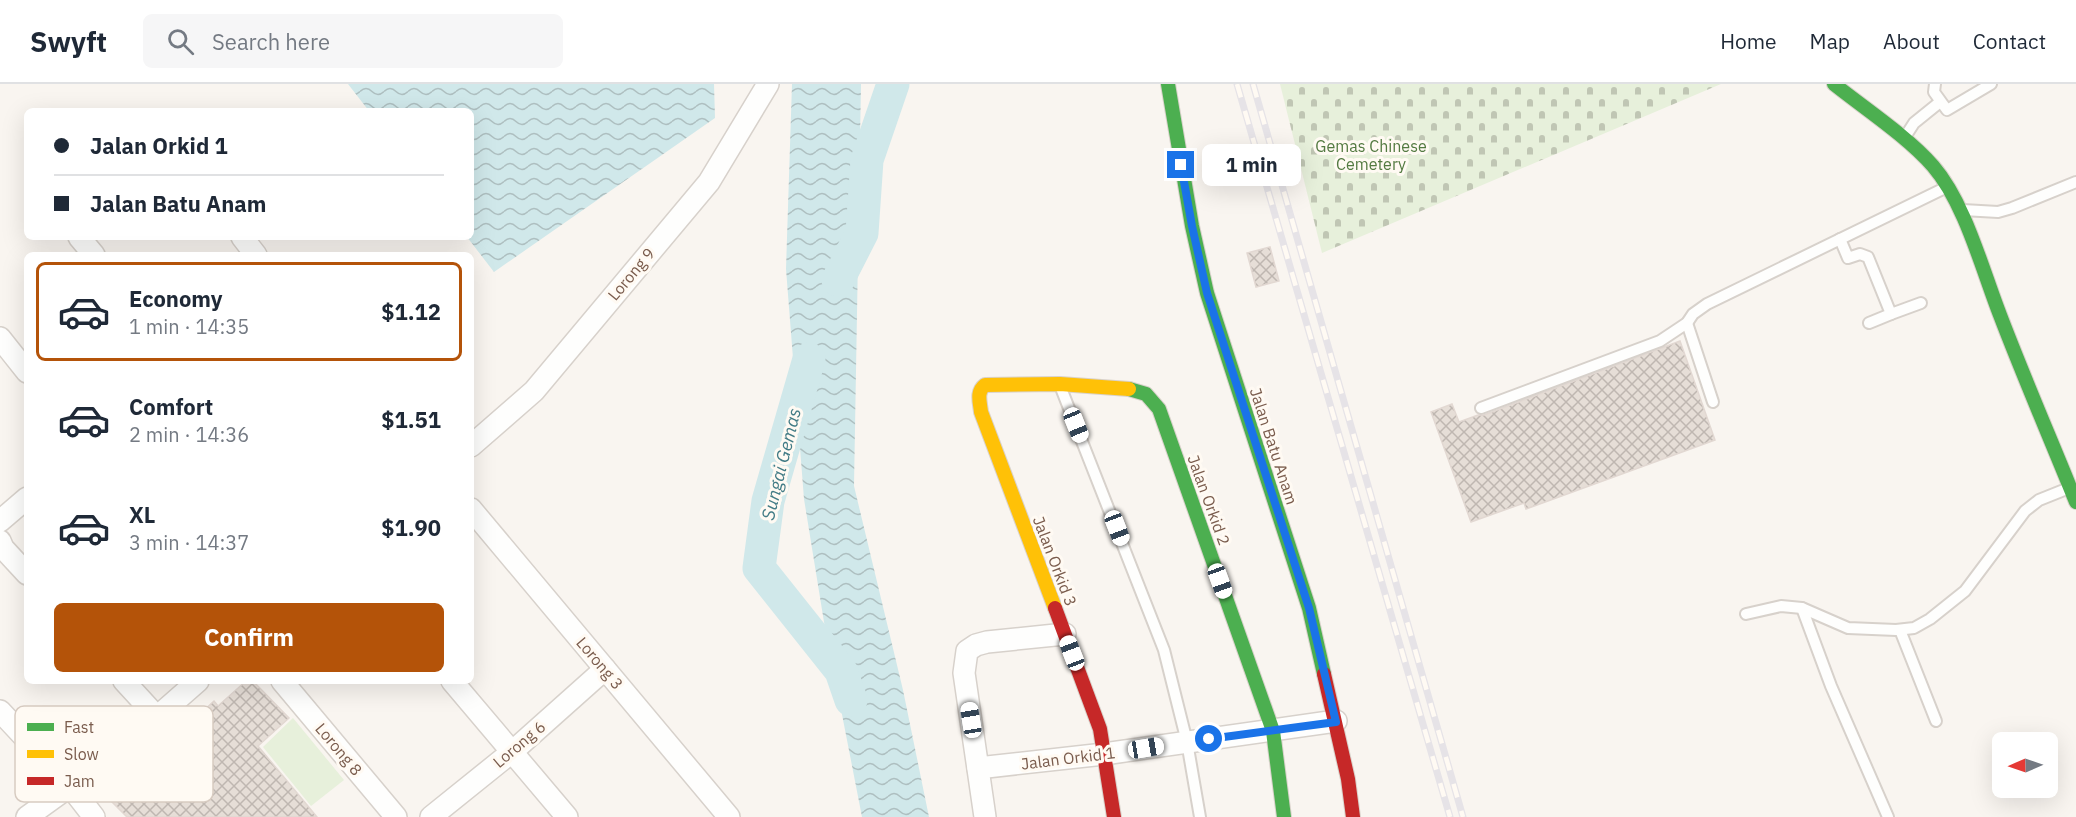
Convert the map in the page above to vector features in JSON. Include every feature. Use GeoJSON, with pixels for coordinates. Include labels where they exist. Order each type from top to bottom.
{"type":"FeatureCollection","features":[{"type":"Feature","properties":{"kind":"main road","name":"Jalan Batu Anam"},"geometry":{"type":"LineString","coordinates":[[1168,84],[1192,226],[1207,293],[1309,608],[1336,722],[1353,817]]}},
{"type":"Feature","properties":{"kind":"main road"},"geometry":{"type":"LineString","coordinates":[[1834,84],[1933,166],[1948,187],[1960,210],[2076,502]]}},
{"type":"Feature","properties":{"kind":"main road","name":"Jalan Orkid 2"},"geometry":{"type":"LineString","coordinates":[[981,388],[990,384],[1060,384],[1139,391],[1152,399],[1159,409],[1273,731],[1284,817]]}},
{"type":"Feature","properties":{"kind":"main road","name":"Jalan Orkid 3"},"geometry":{"type":"LineString","coordinates":[[981,388],[979,395],[981,412],[1100,729],[1114,817]]}},
{"type":"Feature","properties":{"kind":"street","name":"Lorong 9"},"geometry":{"type":"LineString","coordinates":[[474,443],[534,391],[709,182],[768,84]]}},
{"type":"Feature","properties":{"kind":"street"},"geometry":{"type":"LineString","coordinates":[[82,240],[92,252]]}},
{"type":"Feature","properties":{"kind":"street"},"geometry":{"type":"LineString","coordinates":[[244,240],[254,252]]}},
{"type":"Feature","properties":{"kind":"street"},"geometry":{"type":"LineString","coordinates":[[0,338],[24,368]]}},
{"type":"Feature","properties":{"kind":"street"},"geometry":{"type":"LineString","coordinates":[[0,521],[24,501]]}},
{"type":"Feature","properties":{"kind":"street","name":"Lorong 3"},"geometry":{"type":"LineString","coordinates":[[474,513],[729,817]]}},
{"type":"Feature","properties":{"kind":"street"},"geometry":{"type":"LineString","coordinates":[[0,541],[3,548],[24,571]]}},
{"type":"Feature","properties":{"kind":"street"},"geometry":{"type":"LineString","coordinates":[[985,817],[964,673],[967,651],[987,642],[1065,634]]}},
{"type":"Feature","properties":{"kind":"street","name":"Lorong 6"},"geometry":{"type":"LineString","coordinates":[[431,817],[513,751],[605,669]]}},
{"type":"Feature","properties":{"kind":"street"},"geometry":{"type":"LineString","coordinates":[[127,684],[147,706]]}},
{"type":"Feature","properties":{"kind":"street"},"geometry":{"type":"LineString","coordinates":[[170,706],[195,684]]}},
{"type":"Feature","properties":{"kind":"street","name":"Lorong 8"},"geometry":{"type":"LineString","coordinates":[[285,684],[396,817]]}},
{"type":"Feature","properties":{"kind":"street"},"geometry":{"type":"LineString","coordinates":[[455,684],[567,817]]}},
{"type":"Feature","properties":{"kind":"street"},"geometry":{"type":"LineString","coordinates":[[0,711],[15,727]]}},
{"type":"Feature","properties":{"kind":"street","name":"Jalan Orkid 1"},"geometry":{"type":"LineString","coordinates":[[978,768],[1104,754],[1336,722]]}},
{"type":"Feature","properties":{"kind":"street"},"geometry":{"type":"LineString","coordinates":[[27,817],[55,802]]}},
{"type":"Feature","properties":{"kind":"street"},"geometry":{"type":"LineString","coordinates":[[83,802],[94,817]]}},
{"type":"Feature","properties":{"kind":"lane"},"geometry":{"type":"LineString","coordinates":[[1935,84],[1934,92],[1945,108],[1950,110],[1991,84]]}},
{"type":"Feature","properties":{"kind":"lane"},"geometry":{"type":"LineString","coordinates":[[1904,140],[1914,123],[1940,102]]}},
{"type":"Feature","properties":{"kind":"lane"},"geometry":{"type":"LineString","coordinates":[[1960,210],[1998,212],[2076,182]]}},
{"type":"Feature","properties":{"kind":"lane"},"geometry":{"type":"LineString","coordinates":[[1481,408],[1660,341],[1686,323],[1707,304],[1948,187]]}},
{"type":"Feature","properties":{"kind":"lane"},"geometry":{"type":"LineString","coordinates":[[1840,239],[1848,258],[1860,254],[1868,257],[1892,314]]}},
{"type":"Feature","properties":{"kind":"lane"},"geometry":{"type":"LineString","coordinates":[[1869,323],[1921,303]]}},
{"type":"Feature","properties":{"kind":"lane"},"geometry":{"type":"LineString","coordinates":[[1686,323],[1713,402]]}},
{"type":"Feature","properties":{"kind":"lane"},"geometry":{"type":"LineString","coordinates":[[1060,384],[1164,650],[1187,742],[1200,817]]}},
{"type":"Feature","properties":{"kind":"lane"},"geometry":{"type":"LineString","coordinates":[[1746,614],[1781,606],[1802,608],[1848,628],[1900,630],[1914,628],[1930,619],[1965,591],[2025,511],[2039,500],[2070,487]]}},
{"type":"Feature","properties":{"kind":"lane"},"geometry":{"type":"LineString","coordinates":[[1802,608],[1831,686],[1888,817]]}},
{"type":"Feature","properties":{"kind":"lane"},"geometry":{"type":"LineString","coordinates":[[1900,630],[1936,721]]}},
{"type":"Feature","properties":{"kind":"green space","name":"Gemas Chinese Cemetery"},"geometry":{"type":"Polygon","coordinates":[[[1280,84],[1721,84],[1322,253],[1280,84]]]}},
{"type":"Feature","properties":{"kind":"green space"},"geometry":{"type":"Polygon","coordinates":[[[293,718],[344,780],[311,806],[263,747],[293,718]]]}},
{"type":"Feature","properties":{"kind":"water"},"geometry":{"type":"Polygon","coordinates":[[[348,84],[714,84],[715,118],[494,272],[469,240],[474,240],[474,108],[367,108],[348,84]]]}},
{"type":"Feature","properties":{"kind":"water"},"geometry":{"type":"Polygon","coordinates":[[[792,84],[861,84],[854,486],[903,690],[929,817],[862,817],[824,622],[804,499],[786,269],[792,84]]]}},
{"type":"Feature","properties":{"kind":"building"},"geometry":{"type":"Polygon","coordinates":[[[1270,247],[1279,281],[1256,287],[1247,253],[1270,247]]]}},
{"type":"Feature","properties":{"kind":"building"},"geometry":{"type":"Polygon","coordinates":[[[1680,341],[1715,440],[1526,509],[1524,503],[1471,522],[1431,412],[1452,404],[1459,422],[1484,415],[1680,341]]]}},
{"type":"Feature","properties":{"kind":"building"},"geometry":{"type":"Polygon","coordinates":[[[243,684],[256,684],[289,718],[258,746],[317,817],[127,817],[112,802],[213,802],[213,706],[209,706],[214,701],[218,706],[243,684]]]}},
{"type":"Feature","properties":{"kind":"waterway","name":"Sungai Gemas"},"geometry":{"type":"LineString","coordinates":[[838,280],[862,233],[867,160],[893,84]]}},
{"type":"Feature","properties":{"kind":"waterway","name":"Sungai Gemas"},"geometry":{"type":"LineString","coordinates":[[809,359],[768,501],[759,568],[841,671],[851,700]]}},
{"type":"Feature","properties":{"kind":"railway"},"geometry":{"type":"LineString","coordinates":[[1237,84],[1450,817]]}},
{"type":"Feature","properties":{"kind":"railway"},"geometry":{"type":"LineString","coordinates":[[1253,84],[1463,817]]}},
{"type":"Feature","properties":{"kind":"traffic: fast"},"geometry":{"type":"LineString","coordinates":[[1168,84],[1192,226],[1207,293],[1309,608],[1324,674]]}},
{"type":"Feature","properties":{"kind":"traffic: fast"},"geometry":{"type":"LineString","coordinates":[[1834,84],[1923,155],[1944,181],[1954,198],[1964,217],[2009,339],[2076,502]]}},
{"type":"Feature","properties":{"kind":"traffic: fast"},"geometry":{"type":"LineString","coordinates":[[1129,389],[1146,394],[1159,409],[1273,731],[1284,817]]}},
{"type":"Feature","properties":{"kind":"traffic: slow"},"geometry":{"type":"LineString","coordinates":[[1055,608],[981,412],[980,391],[985,385],[1060,384],[1129,389]]}},
{"type":"Feature","properties":{"kind":"traffic: jam"},"geometry":{"type":"LineString","coordinates":[[1055,608],[1100,729],[1114,817]]}},
{"type":"Feature","properties":{"kind":"traffic: jam"},"geometry":{"type":"LineString","coordinates":[[1324,674],[1348,779],[1353,817]]}},
{"type":"Feature","properties":{"kind":"route"},"geometry":{"type":"LineString","coordinates":[[1181,165],[1207,293],[1309,608],[1336,722],[1209,739]]}}]}
